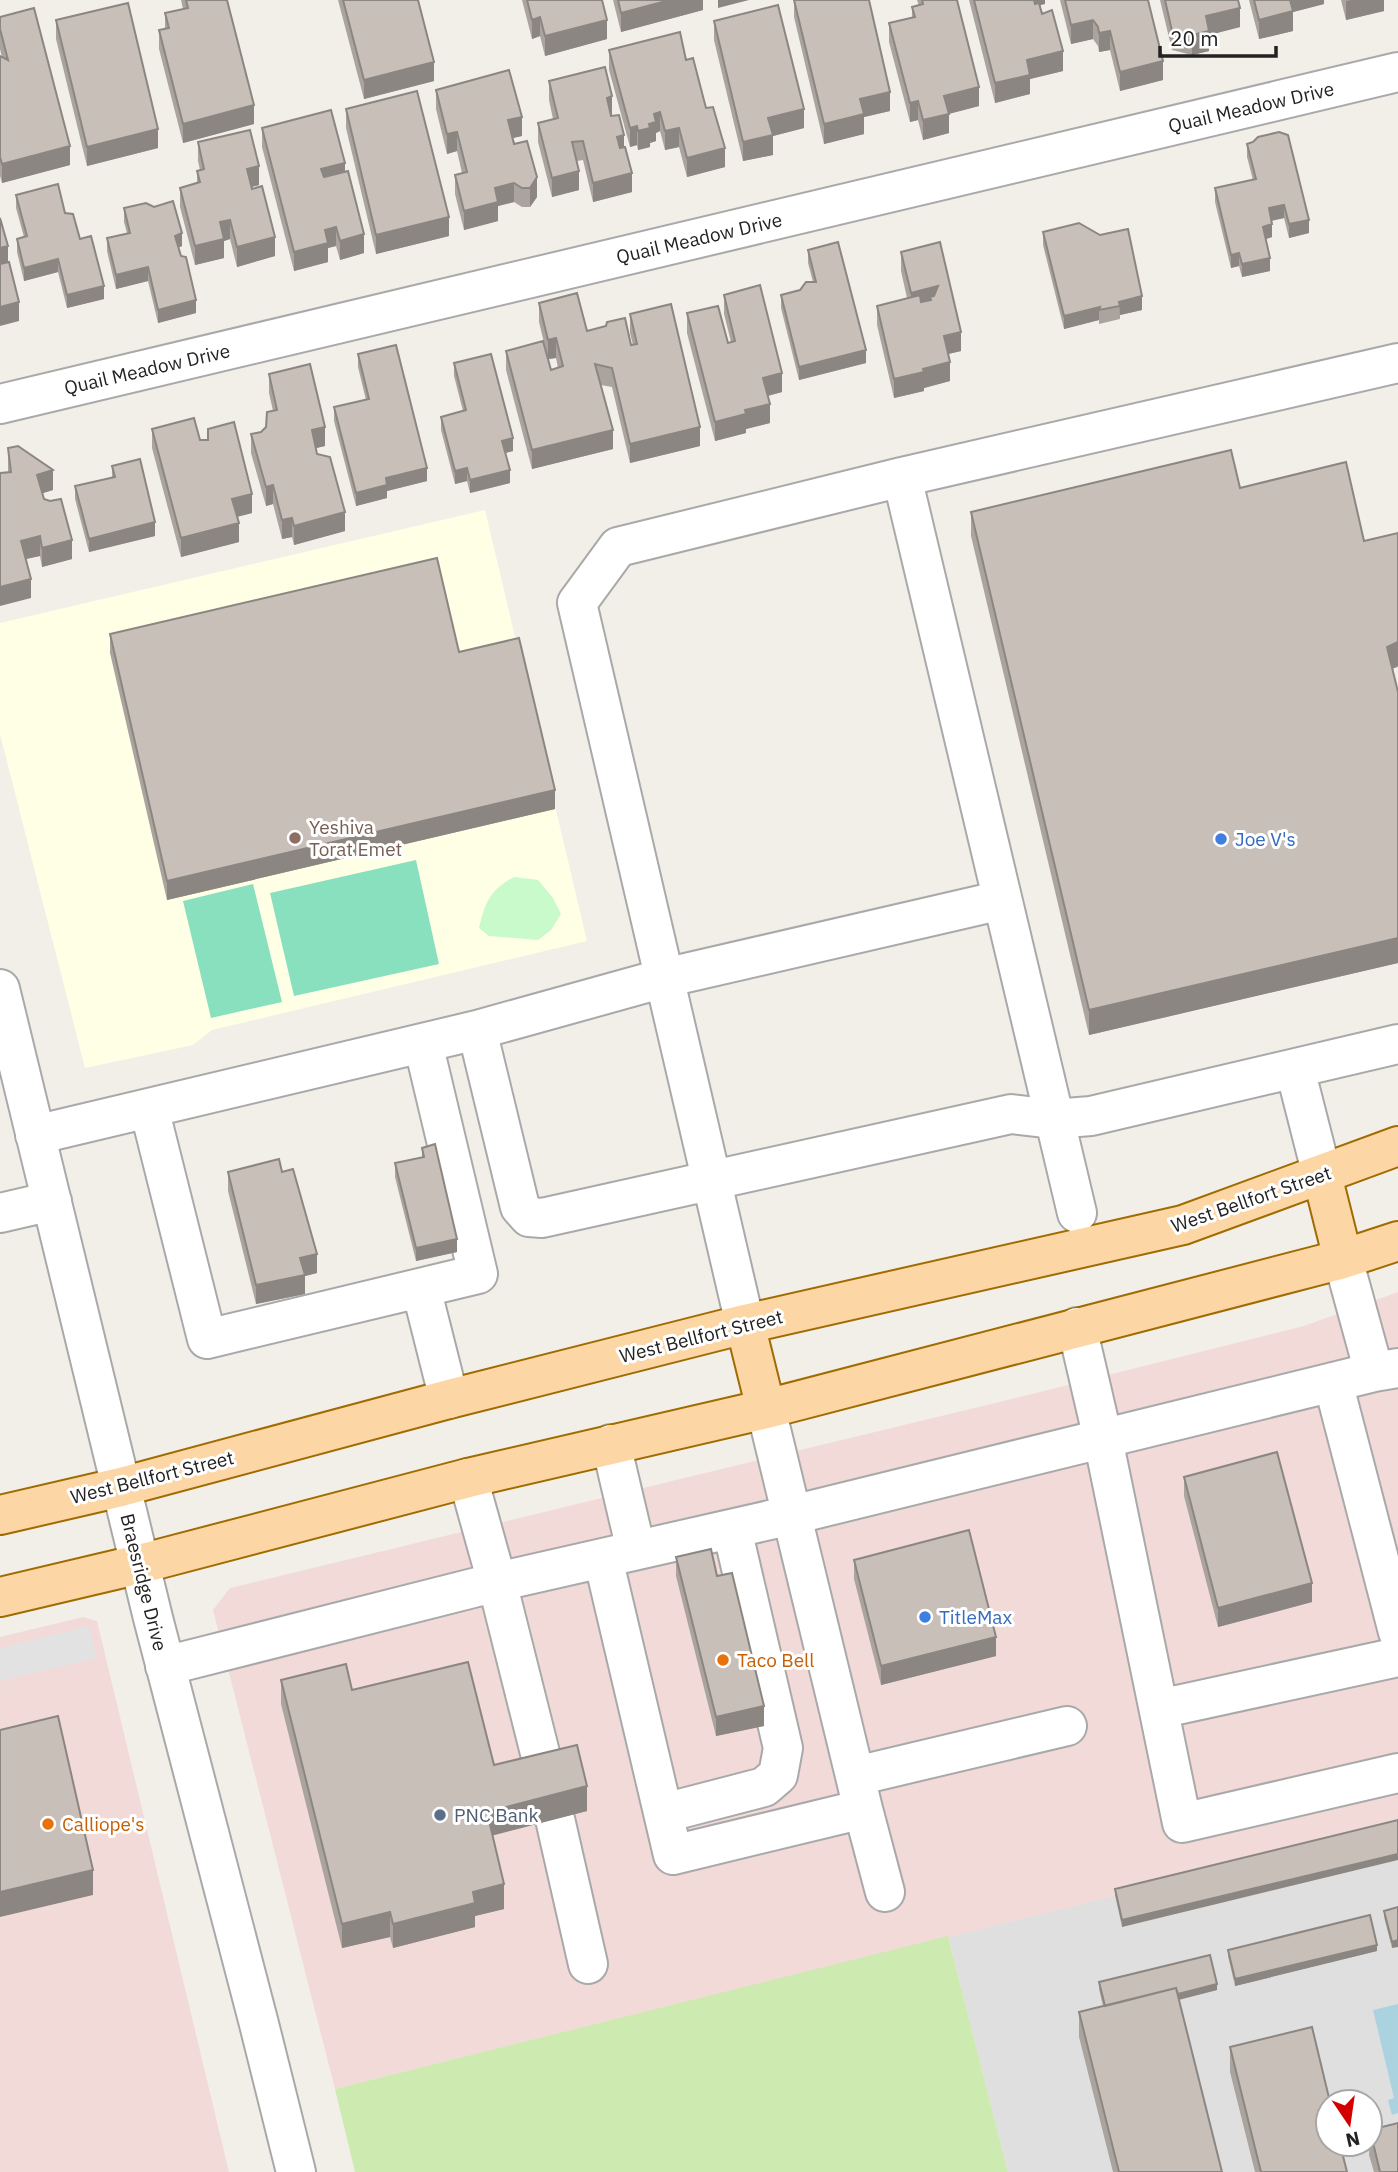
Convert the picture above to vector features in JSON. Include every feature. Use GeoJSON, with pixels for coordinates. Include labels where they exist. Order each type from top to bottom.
{"type":"FeatureCollection","features":[{"type":"Feature","properties":{"kind":"main road","name":"West Bellfort Street"},"geometry":{"type":"LineString","coordinates":[[0,1515],[121,1487],[449,1399],[745,1324],[1183,1225],[1398,1146]]}},
{"type":"Feature","properties":{"kind":"main road"},"geometry":{"type":"LineString","coordinates":[[1322,1175],[1343,1259]]}},
{"type":"Feature","properties":{"kind":"main road"},"geometry":{"type":"LineString","coordinates":[[0,1597],[140,1564],[468,1478],[766,1409],[1343,1259],[1398,1241]]}},
{"type":"Feature","properties":{"kind":"main road"},"geometry":{"type":"LineString","coordinates":[[745,1324],[766,1409]]}},
{"type":"Feature","properties":{"kind":"street","name":"Quail Meadow Drive"},"geometry":{"type":"LineString","coordinates":[[0,404],[1398,72]]}},
{"type":"Feature","properties":{"kind":"street"},"geometry":{"type":"LineString","coordinates":[[745,1324],[577,603],[618,547],[902,477],[1398,363]]}},
{"type":"Feature","properties":{"kind":"street"},"geometry":{"type":"LineString","coordinates":[[902,477],[1077,1213]]}},
{"type":"Feature","properties":{"kind":"street"},"geometry":{"type":"LineString","coordinates":[[35,1135],[477,1030],[664,978],[1002,900]]}},
{"type":"Feature","properties":{"kind":"street","name":"Braesridge Drive"},"geometry":{"type":"LineString","coordinates":[[0,989],[165,1666],[260,2024],[296,2172]]}},
{"type":"Feature","properties":{"kind":"street"},"geometry":{"type":"LineString","coordinates":[[477,1030],[520,1207],[529,1217],[542,1218],[1011,1114],[1053,1119],[1091,1116],[1398,1044]]}},
{"type":"Feature","properties":{"kind":"street"},"geometry":{"type":"LineString","coordinates":[[149,1108],[207,1339],[478,1274],[423,1043]]}},
{"type":"Feature","properties":{"kind":"street"},"geometry":{"type":"LineString","coordinates":[[1295,1069],[1322,1175]]}},
{"type":"Feature","properties":{"kind":"street"},"geometry":{"type":"LineString","coordinates":[[0,1213],[52,1201]]}},
{"type":"Feature","properties":{"kind":"street"},"geometry":{"type":"LineString","coordinates":[[165,1666],[497,1582],[792,1515],[1386,1370],[1343,1259]]}},
{"type":"Feature","properties":{"kind":"street"},"geometry":{"type":"LineString","coordinates":[[421,1288],[449,1399]]}},
{"type":"Feature","properties":{"kind":"street"},"geometry":{"type":"LineString","coordinates":[[1077,1327],[1103,1439],[1182,1823],[1398,1773]]}},
{"type":"Feature","properties":{"kind":"street"},"geometry":{"type":"LineString","coordinates":[[1333,1382],[1398,1632]]}},
{"type":"Feature","properties":{"kind":"street"},"geometry":{"type":"LineString","coordinates":[[766,1409],[885,1892]]}},
{"type":"Feature","properties":{"kind":"street"},"geometry":{"type":"LineString","coordinates":[[611,1444],[619,1554],[673,1855],[1067,1726]]}},
{"type":"Feature","properties":{"kind":"street"},"geometry":{"type":"LineString","coordinates":[[468,1478],[546,1777]]}},
{"type":"Feature","properties":{"kind":"street"},"geometry":{"type":"LineString","coordinates":[[664,1813],[764,1787],[778,1775],[783,1748],[732,1529]]}},
{"type":"Feature","properties":{"kind":"street"},"geometry":{"type":"LineString","coordinates":[[1159,1709],[1398,1657]]}},
{"type":"Feature","properties":{"kind":"street"},"geometry":{"type":"LineString","coordinates":[[555,1819],[588,1964]]}},
{"type":"Feature","properties":{"kind":"shaded area","name":"Yeshiva Torat Emet"},"geometry":{"type":"Polygon","coordinates":[[[485,510],[587,941],[212,1030],[193,1045],[85,1068],[0,734],[0,623],[485,510]]]}},
{"type":"Feature","properties":{"kind":"shaded area"},"geometry":{"type":"Polygon","coordinates":[[[1398,1292],[1398,1826],[335,2089],[213,1610],[230,1588],[1304,1326],[1398,1292]]]}},
{"type":"Feature","properties":{"kind":"shaded area"},"geometry":{"type":"Polygon","coordinates":[[[83,1617],[97,1621],[229,2172],[0,2172],[0,1637],[83,1617]]]}},
{"type":"Feature","properties":{"kind":"shaded area"},"geometry":{"type":"Polygon","coordinates":[[[89,1626],[96,1658],[0,1681],[0,1648],[89,1626]]]}},
{"type":"Feature","properties":{"kind":"shaded area"},"geometry":{"type":"Polygon","coordinates":[[[1398,1826],[1398,2172],[1008,2172],[948,1936],[1398,1826]]]}},
{"type":"Feature","properties":{"kind":"green space"},"geometry":{"type":"Polygon","coordinates":[[[416,860],[439,964],[294,996],[270,893],[416,860]]]}},
{"type":"Feature","properties":{"kind":"green space"},"geometry":{"type":"Polygon","coordinates":[[[514,877],[538,880],[553,898],[561,914],[551,930],[538,940],[489,936],[479,928],[494,892],[514,877]]]}},
{"type":"Feature","properties":{"kind":"green space"},"geometry":{"type":"Polygon","coordinates":[[[253,884],[282,1002],[211,1018],[183,901],[253,884]]]}},
{"type":"Feature","properties":{"kind":"green space"},"geometry":{"type":"Polygon","coordinates":[[[948,1936],[1008,2172],[355,2172],[335,2089],[948,1936]]]}},
{"type":"Feature","properties":{"kind":"water"},"geometry":{"type":"Polygon","coordinates":[[[1398,2004],[1398,2113],[1392,2115],[1388,2100],[1394,2098],[1373,2010],[1398,2004]]]}},
{"type":"Feature","properties":{"kind":"building"},"geometry":{"type":"Polygon","coordinates":[[[186,0],[227,0],[254,105],[183,124],[159,30],[169,28],[165,13],[188,8],[186,0]]]}},
{"type":"Feature","properties":{"kind":"building"},"geometry":{"type":"Polygon","coordinates":[[[343,0],[418,0],[434,62],[364,80],[343,0]]]}},
{"type":"Feature","properties":{"kind":"building"},"geometry":{"type":"Polygon","coordinates":[[[527,0],[602,0],[607,20],[545,36],[540,17],[532,20],[527,0]]]}},
{"type":"Feature","properties":{"kind":"building"},"geometry":{"type":"Polygon","coordinates":[[[618,0],[670,0],[621,13],[618,0]]]}},
{"type":"Feature","properties":{"kind":"building"},"geometry":{"type":"Polygon","coordinates":[[[794,0],[869,0],[890,92],[860,99],[864,114],[824,124],[794,0]]]}},
{"type":"Feature","properties":{"kind":"building"},"geometry":{"type":"Polygon","coordinates":[[[922,0],[957,0],[979,87],[944,96],[949,114],[923,120],[918,101],[910,103],[889,23],[915,17],[912,7],[923,4],[922,0]]]}},
{"type":"Feature","properties":{"kind":"building"},"geometry":{"type":"Polygon","coordinates":[[[974,0],[1034,0],[1035,4],[1039,3],[1042,14],[1052,10],[1063,51],[1027,60],[1030,75],[995,83],[974,0]]]}},
{"type":"Feature","properties":{"kind":"building"},"geometry":{"type":"Polygon","coordinates":[[[1065,0],[1148,0],[1163,61],[1120,72],[1110,31],[1099,33],[1093,20],[1071,25],[1065,0]]]}},
{"type":"Feature","properties":{"kind":"building"},"geometry":{"type":"Polygon","coordinates":[[[1165,0],[1238,0],[1240,8],[1206,16],[1209,31],[1192,35],[1172,31],[1165,0]]]}},
{"type":"Feature","properties":{"kind":"building"},"geometry":{"type":"Polygon","coordinates":[[[1254,0],[1290,0],[1293,11],[1259,20],[1254,0]]]}},
{"type":"Feature","properties":{"kind":"building"},"geometry":{"type":"Polygon","coordinates":[[[128,3],[158,129],[87,147],[56,20],[128,3]]]}},
{"type":"Feature","properties":{"kind":"building"},"geometry":{"type":"Polygon","coordinates":[[[778,5],[804,109],[768,118],[773,135],[743,142],[714,21],[778,5]]]}},
{"type":"Feature","properties":{"kind":"building"},"geometry":{"type":"Polygon","coordinates":[[[34,8],[70,146],[2,164],[0,56],[8,60],[0,29],[0,17],[34,8]]]}},
{"type":"Feature","properties":{"kind":"building"},"geometry":{"type":"Polygon","coordinates":[[[680,32],[686,60],[693,58],[706,108],[713,107],[725,148],[687,158],[679,128],[665,131],[660,112],[654,114],[656,122],[649,124],[650,128],[638,131],[637,126],[630,128],[609,50],[680,32]]]}},
{"type":"Feature","properties":{"kind":"building"},"geometry":{"type":"Polygon","coordinates":[[[605,67],[612,96],[607,98],[611,116],[619,115],[624,135],[617,137],[620,148],[625,147],[632,173],[593,183],[583,141],[572,142],[579,171],[552,178],[538,123],[558,118],[549,81],[605,67]]]}},
{"type":"Feature","properties":{"kind":"building"},"geometry":{"type":"Polygon","coordinates":[[[509,70],[522,117],[508,120],[514,144],[527,141],[537,177],[530,188],[522,188],[514,183],[495,188],[498,202],[464,211],[455,175],[467,172],[457,132],[447,134],[436,90],[509,70]]]}},
{"type":"Feature","properties":{"kind":"building"},"geometry":{"type":"Polygon","coordinates":[[[417,91],[449,217],[376,235],[346,109],[417,91]]]}},
{"type":"Feature","properties":{"kind":"building"},"geometry":{"type":"Polygon","coordinates":[[[331,110],[345,163],[321,169],[324,177],[348,171],[364,234],[340,241],[336,227],[325,230],[328,243],[294,252],[262,128],[331,110]]]}},
{"type":"Feature","properties":{"kind":"building"},"geometry":{"type":"Polygon","coordinates":[[[250,130],[259,166],[247,169],[252,189],[262,186],[275,237],[237,247],[230,220],[220,222],[224,239],[195,246],[180,188],[200,182],[197,171],[204,169],[198,142],[250,130]]]}},
{"type":"Feature","properties":{"kind":"building"},"geometry":{"type":"Polygon","coordinates":[[[1279,132],[1288,135],[1309,220],[1289,224],[1284,205],[1269,208],[1272,224],[1263,227],[1270,258],[1242,264],[1239,253],[1231,255],[1215,188],[1256,179],[1247,144],[1258,137],[1279,132]]]}},
{"type":"Feature","properties":{"kind":"building"},"geometry":{"type":"Polygon","coordinates":[[[58,184],[65,213],[73,214],[80,239],[91,236],[104,286],[67,295],[58,259],[24,268],[17,239],[27,236],[16,195],[58,184]]]}},
{"type":"Feature","properties":{"kind":"building"},"geometry":{"type":"Polygon","coordinates":[[[173,201],[182,233],[175,236],[181,256],[186,257],[196,300],[158,310],[148,267],[116,275],[107,238],[130,233],[124,208],[146,203],[154,207],[173,201]]]}},
{"type":"Feature","properties":{"kind":"building"},"geometry":{"type":"Polygon","coordinates":[[[0,218],[8,246],[0,248],[0,218]]]}},
{"type":"Feature","properties":{"kind":"building"},"geometry":{"type":"Polygon","coordinates":[[[1079,223],[1100,235],[1128,229],[1142,296],[1119,302],[1120,306],[1099,310],[1100,307],[1064,316],[1043,232],[1079,223]]]}},
{"type":"Feature","properties":{"kind":"building"},"geometry":{"type":"Polygon","coordinates":[[[838,242],[866,350],[799,367],[781,295],[800,290],[806,282],[816,282],[808,250],[838,242]]]}},
{"type":"Feature","properties":{"kind":"building"},"geometry":{"type":"Polygon","coordinates":[[[940,242],[961,332],[944,336],[950,362],[894,379],[877,306],[920,295],[921,302],[931,300],[930,297],[934,296],[938,286],[911,293],[901,252],[940,242]]]}},
{"type":"Feature","properties":{"kind":"building"},"geometry":{"type":"Polygon","coordinates":[[[9,262],[19,302],[0,307],[0,264],[9,262]]]}},
{"type":"Feature","properties":{"kind":"building"},"geometry":{"type":"Polygon","coordinates":[[[760,285],[782,373],[763,378],[770,404],[715,422],[687,313],[718,306],[728,343],[735,341],[724,295],[760,285]]]}},
{"type":"Feature","properties":{"kind":"building"},"geometry":{"type":"Polygon","coordinates":[[[577,293],[587,331],[625,318],[631,345],[637,344],[630,314],[671,304],[700,427],[630,444],[612,368],[595,364],[613,430],[532,450],[506,351],[543,341],[551,370],[563,366],[556,338],[548,340],[539,303],[577,293]]]}},
{"type":"Feature","properties":{"kind":"building"},"geometry":{"type":"Polygon","coordinates":[[[396,345],[427,468],[386,478],[387,485],[356,493],[334,407],[369,399],[358,354],[396,345]]]}},
{"type":"Feature","properties":{"kind":"building"},"geometry":{"type":"Polygon","coordinates":[[[491,354],[513,438],[502,441],[510,470],[470,480],[467,468],[455,471],[441,417],[466,410],[454,363],[491,354]]]}},
{"type":"Feature","properties":{"kind":"building"},"geometry":{"type":"Polygon","coordinates":[[[310,364],[325,427],[312,430],[317,454],[330,457],[345,512],[294,526],[292,518],[282,520],[273,485],[266,487],[251,434],[261,432],[266,427],[267,412],[277,410],[269,374],[310,364]]]}},
{"type":"Feature","properties":{"kind":"building"},"geometry":{"type":"Polygon","coordinates":[[[194,418],[200,440],[208,440],[208,429],[234,422],[252,494],[232,499],[239,523],[181,538],[152,429],[194,418]]]}},
{"type":"Feature","properties":{"kind":"building"},"geometry":{"type":"Polygon","coordinates":[[[18,446],[53,470],[37,475],[44,499],[61,499],[72,540],[42,548],[40,536],[21,541],[31,579],[0,587],[0,473],[11,472],[8,448],[18,446]]]}},
{"type":"Feature","properties":{"kind":"building","name":"Joe V's"},"geometry":{"type":"Polygon","coordinates":[[[1231,450],[1240,488],[1346,462],[1364,541],[1398,533],[1398,642],[1387,647],[1398,692],[1398,938],[1089,1010],[971,512],[1231,450]]]}},
{"type":"Feature","properties":{"kind":"building"},"geometry":{"type":"Polygon","coordinates":[[[140,459],[155,522],[89,539],[75,486],[115,477],[112,466],[140,459]]]}},
{"type":"Feature","properties":{"kind":"building"},"geometry":{"type":"Polygon","coordinates":[[[437,558],[459,652],[519,638],[555,790],[167,881],[110,634],[437,558]]]}},
{"type":"Feature","properties":{"kind":"building"},"geometry":{"type":"Polygon","coordinates":[[[435,1144],[457,1239],[416,1248],[395,1163],[424,1157],[422,1148],[435,1144]]]}},
{"type":"Feature","properties":{"kind":"building"},"geometry":{"type":"Polygon","coordinates":[[[279,1159],[282,1172],[293,1169],[317,1254],[300,1258],[305,1275],[256,1285],[228,1172],[279,1159]]]}},
{"type":"Feature","properties":{"kind":"building"},"geometry":{"type":"Polygon","coordinates":[[[1277,1452],[1312,1583],[1218,1608],[1184,1477],[1277,1452]]]}},
{"type":"Feature","properties":{"kind":"building","name":"TitleMax"},"geometry":{"type":"Polygon","coordinates":[[[969,1530],[996,1637],[881,1666],[854,1560],[969,1530]]]}},
{"type":"Feature","properties":{"kind":"building","name":"Taco Bell"},"geometry":{"type":"Polygon","coordinates":[[[711,1549],[717,1576],[732,1573],[764,1706],[716,1717],[676,1557],[711,1549]]]}},
{"type":"Feature","properties":{"kind":"building","name":"PNC Bank"},"geometry":{"type":"Polygon","coordinates":[[[468,1662],[494,1765],[577,1745],[587,1786],[487,1812],[504,1884],[473,1892],[475,1903],[393,1924],[390,1912],[342,1924],[281,1680],[346,1664],[352,1690],[468,1662]]]}},
{"type":"Feature","properties":{"kind":"building"},"geometry":{"type":"Polygon","coordinates":[[[58,1716],[93,1870],[0,1892],[0,1730],[58,1716]]]}},
{"type":"Feature","properties":{"kind":"building"},"geometry":{"type":"Polygon","coordinates":[[[1398,1820],[1398,1854],[1122,1920],[1115,1889],[1398,1820]]]}},
{"type":"Feature","properties":{"kind":"building"},"geometry":{"type":"Polygon","coordinates":[[[1398,1907],[1398,1940],[1392,1942],[1384,1911],[1398,1907]]]}},
{"type":"Feature","properties":{"kind":"building"},"geometry":{"type":"Polygon","coordinates":[[[1370,1915],[1377,1945],[1235,1979],[1228,1950],[1370,1915]]]}},
{"type":"Feature","properties":{"kind":"building"},"geometry":{"type":"Polygon","coordinates":[[[1210,1955],[1217,1984],[1178,1994],[1176,1988],[1105,2006],[1099,1982],[1210,1955]]]}},
{"type":"Feature","properties":{"kind":"building"},"geometry":{"type":"Polygon","coordinates":[[[1176,1988],[1222,2172],[1119,2172],[1079,2012],[1176,1988]]]}},
{"type":"Feature","properties":{"kind":"building"},"geometry":{"type":"Polygon","coordinates":[[[1312,2027],[1327,2088],[1314,2088],[1314,2158],[1344,2158],[1347,2172],[1261,2172],[1230,2047],[1312,2027]]]}},
{"type":"Feature","properties":{"kind":"building"},"geometry":{"type":"Polygon","coordinates":[[[1398,2123],[1398,2172],[1380,2172],[1377,2158],[1384,2158],[1384,2126],[1398,2123]]]}},
{"type":"Feature","properties":{"kind":"place","name":"Yeshiva Torat Emet"},"geometry":{"type":"Point","coordinates":[295,838]}},
{"type":"Feature","properties":{"kind":"place","name":"Joe V's"},"geometry":{"type":"Point","coordinates":[1221,839]}},
{"type":"Feature","properties":{"kind":"place","name":"TitleMax"},"geometry":{"type":"Point","coordinates":[925,1617]}},
{"type":"Feature","properties":{"kind":"place","name":"Taco Bell"},"geometry":{"type":"Point","coordinates":[723,1660]}},
{"type":"Feature","properties":{"kind":"place","name":"PNC Bank"},"geometry":{"type":"Point","coordinates":[440,1815]}},
{"type":"Feature","properties":{"kind":"place","name":"Calliope's"},"geometry":{"type":"Point","coordinates":[48,1824]}}]}
